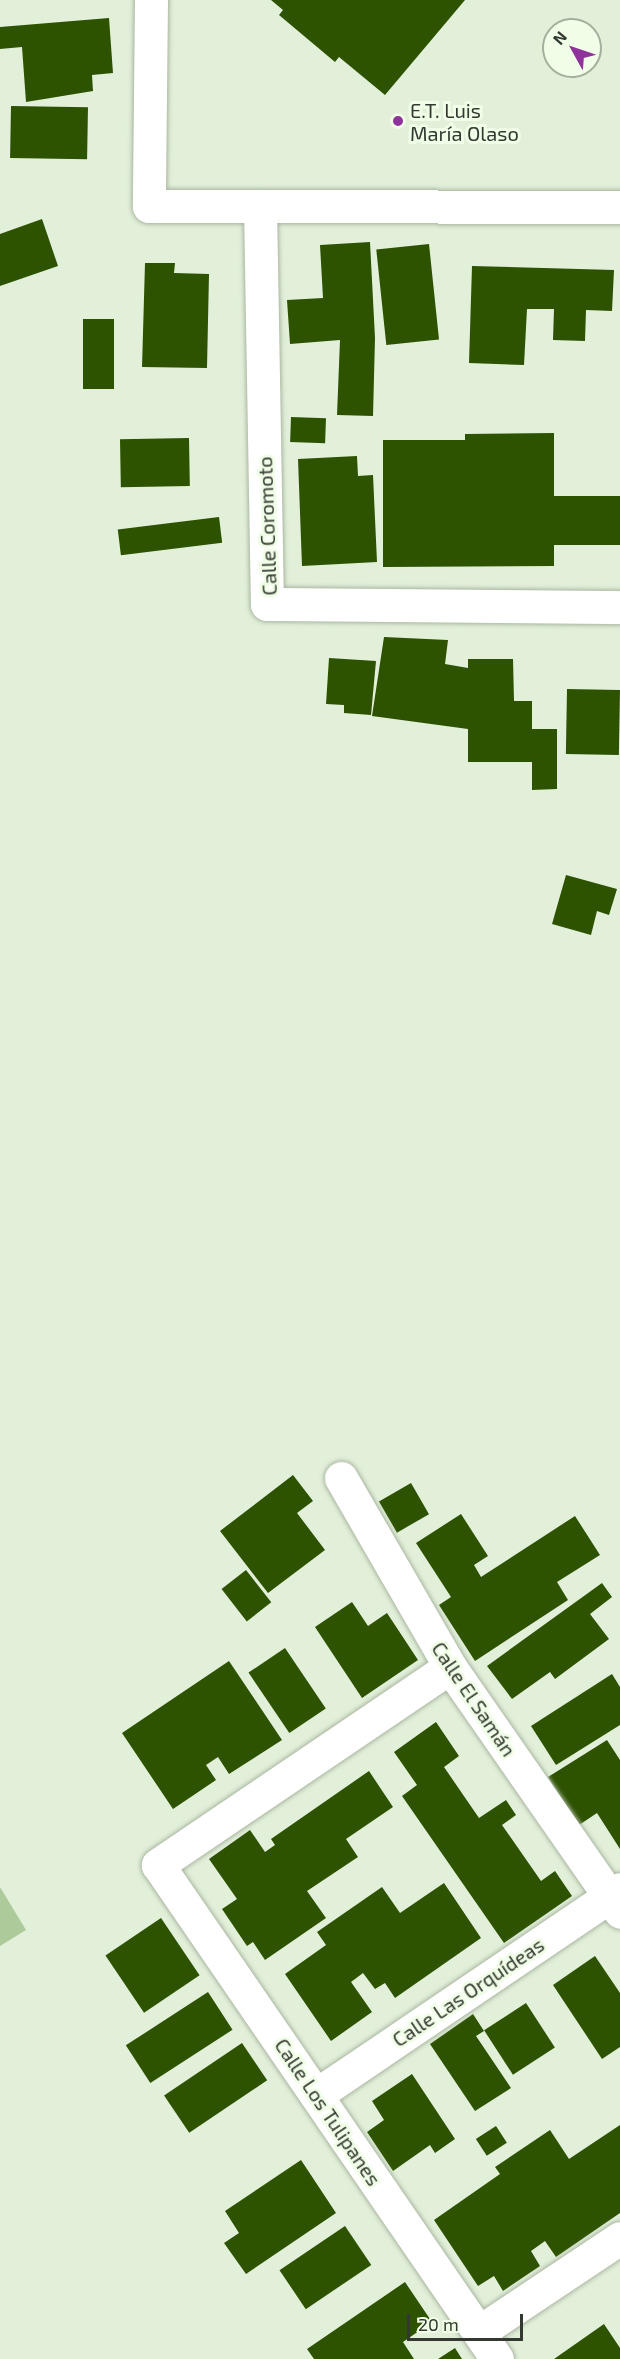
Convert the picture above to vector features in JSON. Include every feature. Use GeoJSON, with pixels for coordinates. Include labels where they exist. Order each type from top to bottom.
{"type":"FeatureCollection","features":[{"type":"Feature","properties":{"kind":"street"},"geometry":{"type":"LineString","coordinates":[[151,0],[149,206],[620,207]]}},
{"type":"Feature","properties":{"kind":"street","name":"Calle Coromoto"},"geometry":{"type":"LineString","coordinates":[[260,206],[267,604],[620,607]]}},
{"type":"Feature","properties":{"kind":"street","name":"Calle El Samán"},"geometry":{"type":"LineString","coordinates":[[341,1478],[450,1667],[616,1899]]}},
{"type":"Feature","properties":{"kind":"street","name":"Calle Los Tulipanes"},"geometry":{"type":"LineString","coordinates":[[450,1667],[158,1865],[497,2359]]}},
{"type":"Feature","properties":{"kind":"street","name":"Calle Las Orquídeas"},"geometry":{"type":"LineString","coordinates":[[316,2095],[616,1899]]}},
{"type":"Feature","properties":{"kind":"street"},"geometry":{"type":"LineString","coordinates":[[479,2332],[620,2238]]}},
{"type":"Feature","properties":{"kind":"green space"},"geometry":{"type":"Polygon","coordinates":[[[0,1887],[26,1930],[0,1946],[0,1887]]]}},
{"type":"Feature","properties":{"kind":"building"},"geometry":{"type":"Polygon","coordinates":[[[271,0],[465,0],[385,95],[339,57],[335,62],[279,15],[283,10],[271,0]]]}},
{"type":"Feature","properties":{"kind":"building"},"geometry":{"type":"Polygon","coordinates":[[[109,18],[113,73],[92,75],[93,91],[26,102],[22,47],[0,49],[0,27],[109,18]]]}},
{"type":"Feature","properties":{"kind":"building"},"geometry":{"type":"Polygon","coordinates":[[[11,106],[88,107],[87,159],[10,158],[11,106]]]}},
{"type":"Feature","properties":{"kind":"building"},"geometry":{"type":"Polygon","coordinates":[[[42,219],[58,266],[0,286],[0,234],[42,219]]]}},
{"type":"Feature","properties":{"kind":"building"},"geometry":{"type":"Polygon","coordinates":[[[370,242],[375,338],[373,416],[337,415],[340,340],[290,344],[287,300],[323,298],[320,245],[370,242]]]}},
{"type":"Feature","properties":{"kind":"building"},"geometry":{"type":"Polygon","coordinates":[[[429,244],[439,339],[386,345],[376,250],[429,244]]]}},
{"type":"Feature","properties":{"kind":"building"},"geometry":{"type":"Polygon","coordinates":[[[145,263],[175,263],[174,273],[209,274],[207,368],[142,367],[145,263]]]}},
{"type":"Feature","properties":{"kind":"building"},"geometry":{"type":"Polygon","coordinates":[[[472,266],[614,270],[612,311],[586,310],[585,341],[553,340],[554,309],[527,309],[524,365],[469,363],[472,266]]]}},
{"type":"Feature","properties":{"kind":"building"},"geometry":{"type":"Polygon","coordinates":[[[83,319],[114,319],[114,389],[83,389],[83,319]]]}},
{"type":"Feature","properties":{"kind":"building"},"geometry":{"type":"Polygon","coordinates":[[[291,417],[326,418],[325,443],[290,442],[291,417]]]}},
{"type":"Feature","properties":{"kind":"building"},"geometry":{"type":"Polygon","coordinates":[[[554,433],[554,496],[620,496],[620,545],[554,545],[554,566],[383,567],[383,440],[465,440],[465,434],[554,433]]]}},
{"type":"Feature","properties":{"kind":"building"},"geometry":{"type":"Polygon","coordinates":[[[189,438],[190,486],[121,487],[120,439],[189,438]]]}},
{"type":"Feature","properties":{"kind":"building"},"geometry":{"type":"Polygon","coordinates":[[[357,456],[358,476],[373,475],[377,562],[302,566],[298,459],[357,456]]]}},
{"type":"Feature","properties":{"kind":"building"},"geometry":{"type":"Polygon","coordinates":[[[219,517],[222,543],[121,555],[118,529],[219,517]]]}},
{"type":"Feature","properties":{"kind":"building"},"geometry":{"type":"Polygon","coordinates":[[[384,637],[448,640],[445,664],[468,668],[468,659],[513,659],[514,701],[532,701],[532,729],[557,729],[557,789],[532,790],[532,762],[468,762],[468,729],[372,716],[384,637]]]}},
{"type":"Feature","properties":{"kind":"building"},"geometry":{"type":"Polygon","coordinates":[[[329,658],[376,661],[371,715],[344,713],[344,705],[326,704],[329,658]]]}},
{"type":"Feature","properties":{"kind":"building"},"geometry":{"type":"Polygon","coordinates":[[[567,689],[620,690],[619,755],[566,754],[567,689]]]}},
{"type":"Feature","properties":{"kind":"building"},"geometry":{"type":"Polygon","coordinates":[[[566,875],[617,889],[609,915],[597,911],[591,935],[552,924],[566,875]]]}},
{"type":"Feature","properties":{"kind":"building"},"geometry":{"type":"Polygon","coordinates":[[[293,1475],[313,1501],[297,1513],[325,1550],[268,1593],[220,1531],[293,1475]]]}},
{"type":"Feature","properties":{"kind":"building"},"geometry":{"type":"Polygon","coordinates":[[[411,1483],[429,1514],[397,1533],[379,1502],[411,1483]]]}},
{"type":"Feature","properties":{"kind":"building"},"geometry":{"type":"Polygon","coordinates":[[[461,1514],[488,1556],[474,1565],[481,1577],[575,1516],[600,1555],[557,1582],[568,1600],[475,1661],[439,1605],[451,1597],[416,1543],[461,1514]]]}},
{"type":"Feature","properties":{"kind":"building"},"geometry":{"type":"Polygon","coordinates":[[[246,1570],[271,1602],[247,1621],[222,1589],[246,1570]]]}},
{"type":"Feature","properties":{"kind":"building"},"geometry":{"type":"Polygon","coordinates":[[[602,1583],[612,1597],[590,1614],[609,1639],[555,1679],[550,1672],[512,1699],[487,1666],[602,1583]]]}},
{"type":"Feature","properties":{"kind":"building"},"geometry":{"type":"Polygon","coordinates":[[[352,1602],[368,1626],[387,1613],[418,1660],[362,1698],[315,1627],[352,1602]]]}},
{"type":"Feature","properties":{"kind":"building"},"geometry":{"type":"Polygon","coordinates":[[[285,1648],[326,1709],[289,1733],[249,1673],[285,1648]]]}},
{"type":"Feature","properties":{"kind":"building"},"geometry":{"type":"Polygon","coordinates":[[[229,1661],[282,1740],[229,1774],[218,1757],[206,1765],[216,1780],[173,1809],[122,1733],[229,1661]]]}},
{"type":"Feature","properties":{"kind":"building"},"geometry":{"type":"Polygon","coordinates":[[[612,1674],[620,1687],[620,1725],[556,1765],[531,1726],[612,1674]]]}},
{"type":"Feature","properties":{"kind":"building"},"geometry":{"type":"Polygon","coordinates":[[[436,1722],[459,1756],[444,1767],[479,1818],[506,1800],[516,1815],[502,1825],[541,1881],[555,1871],[572,1896],[504,1943],[402,1796],[417,1785],[394,1752],[436,1722]]]}},
{"type":"Feature","properties":{"kind":"building"},"geometry":{"type":"Polygon","coordinates":[[[607,1740],[620,1760],[620,1849],[597,1813],[579,1825],[548,1777],[607,1740]]]}},
{"type":"Feature","properties":{"kind":"building"},"geometry":{"type":"Polygon","coordinates":[[[369,1771],[393,1807],[346,1839],[358,1857],[307,1891],[326,1918],[265,1960],[253,1942],[247,1946],[222,1909],[237,1899],[209,1859],[250,1830],[265,1852],[275,1845],[271,1839],[369,1771]]]}},
{"type":"Feature","properties":{"kind":"building"},"geometry":{"type":"Polygon","coordinates":[[[444,1883],[481,1938],[395,1998],[385,1983],[375,1989],[363,1973],[351,1982],[372,2012],[331,2041],[285,1974],[326,1945],[317,1932],[382,1887],[400,1913],[444,1883]]]}},
{"type":"Feature","properties":{"kind":"building"},"geometry":{"type":"Polygon","coordinates":[[[161,1918],[200,1975],[144,2013],[105,1955],[161,1918]]]}},
{"type":"Feature","properties":{"kind":"building"},"geometry":{"type":"Polygon","coordinates":[[[595,1956],[620,1993],[620,2047],[602,2059],[553,1985],[595,1956]]]}},
{"type":"Feature","properties":{"kind":"building"},"geometry":{"type":"Polygon","coordinates":[[[208,1992],[233,2030],[150,2083],[126,2045],[208,1992]]]}},
{"type":"Feature","properties":{"kind":"building"},"geometry":{"type":"Polygon","coordinates":[[[526,2003],[555,2047],[513,2075],[484,2030],[526,2003]]]}},
{"type":"Feature","properties":{"kind":"building"},"geometry":{"type":"Polygon","coordinates":[[[473,2014],[484,2031],[476,2036],[511,2088],[475,2111],[430,2044],[473,2014]]]}},
{"type":"Feature","properties":{"kind":"building"},"geometry":{"type":"Polygon","coordinates":[[[242,2043],[267,2080],[189,2133],[164,2096],[242,2043]]]}},
{"type":"Feature","properties":{"kind":"building"},"geometry":{"type":"Polygon","coordinates":[[[412,2074],[455,2139],[435,2153],[430,2145],[393,2171],[367,2132],[384,2120],[372,2101],[412,2074]]]}},
{"type":"Feature","properties":{"kind":"building"},"geometry":{"type":"Polygon","coordinates":[[[620,2125],[620,2213],[556,2257],[545,2241],[531,2251],[540,2266],[503,2291],[494,2276],[478,2286],[434,2220],[500,2174],[495,2167],[550,2130],[569,2159],[620,2125]]]}},
{"type":"Feature","properties":{"kind":"building"},"geometry":{"type":"Polygon","coordinates":[[[496,2126],[507,2143],[487,2156],[476,2139],[496,2126]]]}},
{"type":"Feature","properties":{"kind":"building"},"geometry":{"type":"Polygon","coordinates":[[[301,2160],[336,2213],[246,2274],[224,2243],[239,2233],[225,2211],[301,2160]]]}},
{"type":"Feature","properties":{"kind":"building"},"geometry":{"type":"Polygon","coordinates":[[[345,2226],[371,2265],[306,2309],[280,2270],[345,2226]]]}},
{"type":"Feature","properties":{"kind":"building"},"geometry":{"type":"Polygon","coordinates":[[[405,2282],[432,2322],[403,2342],[414,2359],[314,2359],[307,2349],[405,2282]]]}},
{"type":"Feature","properties":{"kind":"building"},"geometry":{"type":"Polygon","coordinates":[[[604,2324],[620,2348],[620,2359],[554,2359],[604,2324]]]}},
{"type":"Feature","properties":{"kind":"building"},"geometry":{"type":"Polygon","coordinates":[[[455,2348],[462,2359],[438,2359],[455,2348]]]}},
{"type":"Feature","properties":{"kind":"place","name":"E.T. Luis María Olaso"},"geometry":{"type":"Point","coordinates":[398,121]}}]}
